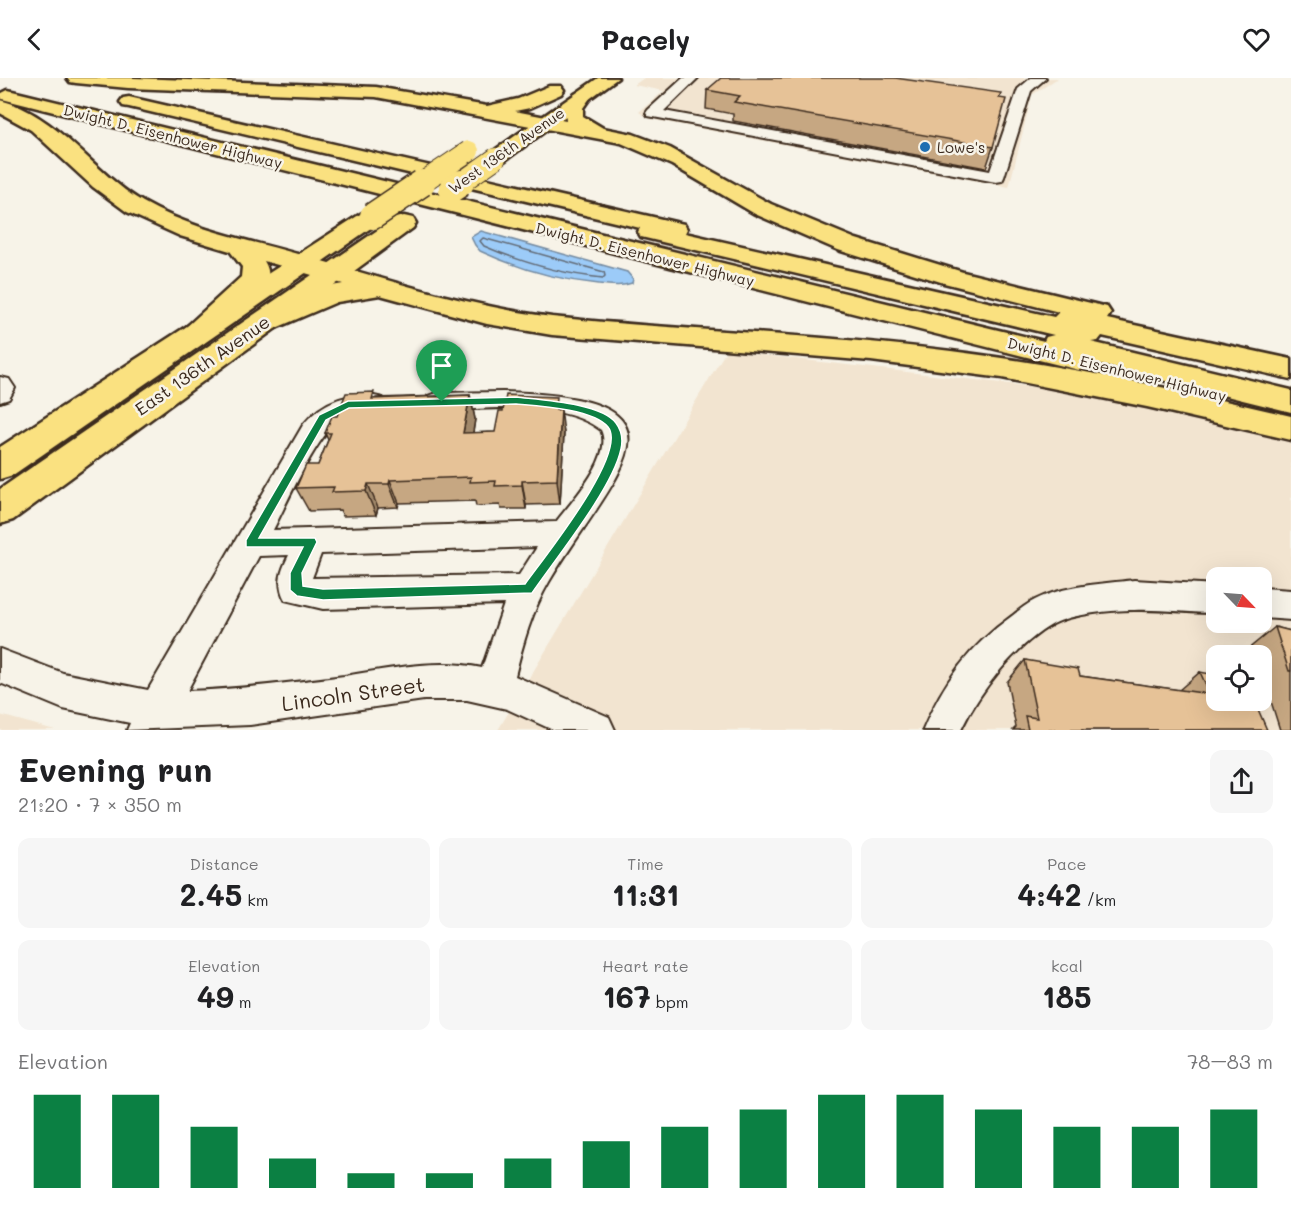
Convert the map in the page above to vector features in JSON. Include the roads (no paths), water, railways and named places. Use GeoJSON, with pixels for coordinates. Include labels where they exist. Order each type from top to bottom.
{"type":"FeatureCollection","features":[{"type":"Feature","properties":{"kind":"main road","name":"Dwight D. Eisenhower Highway"},"geometry":{"type":"LineString","coordinates":[[27,78],[922,287],[1291,369]]}},
{"type":"Feature","properties":{"kind":"main road"},"geometry":{"type":"LineString","coordinates":[[76,78],[128,83],[376,92],[480,109],[596,132],[654,147],[680,159],[763,208],[845,243],[892,259],[951,277],[1291,360]]}},
{"type":"Feature","properties":{"kind":"main road","name":"West 136th Avenue"},"geometry":{"type":"LineString","coordinates":[[404,223],[494,142],[518,117],[574,78]]}},
{"type":"Feature","properties":{"kind":"main road","name":"West 136th Avenue"},"geometry":{"type":"LineString","coordinates":[[373,216],[469,151],[544,122],[609,78]]}},
{"type":"Feature","properties":{"kind":"main road"},"geometry":{"type":"LineString","coordinates":[[0,79],[1291,382]]}},
{"type":"Feature","properties":{"kind":"main road"},"geometry":{"type":"LineString","coordinates":[[0,87],[1291,401]]}},
{"type":"Feature","properties":{"kind":"main road"},"geometry":{"type":"LineString","coordinates":[[480,109],[517,106],[555,90]]}},
{"type":"Feature","properties":{"kind":"main road","name":"Dwight D. Eisenhower Highway"},"geometry":{"type":"LineString","coordinates":[[0,93],[1291,411]]}},
{"type":"Feature","properties":{"kind":"main road"},"geometry":{"type":"LineString","coordinates":[[581,98],[574,108],[574,118],[596,132]]}},
{"type":"Feature","properties":{"kind":"main road"},"geometry":{"type":"LineString","coordinates":[[0,106],[37,124],[113,191],[137,208],[178,226],[465,310],[519,322],[902,354],[976,363],[1067,378],[1291,428]]}},
{"type":"Feature","properties":{"kind":"main road","name":"East 136th Avenue"},"geometry":{"type":"LineString","coordinates":[[0,465],[373,216]]}},
{"type":"Feature","properties":{"kind":"main road","name":"East 136th Avenue"},"geometry":{"type":"LineString","coordinates":[[0,509],[404,223]]}},
{"type":"Feature","properties":{"kind":"main road"},"geometry":{"type":"LineString","coordinates":[[194,336],[254,278],[255,267],[237,245]]}},
{"type":"Feature","properties":{"kind":"main road"},"geometry":{"type":"LineString","coordinates":[[255,327],[331,294],[353,290],[390,289]]}},
{"type":"Feature","properties":{"kind":"street"},"geometry":{"type":"LineString","coordinates":[[691,78],[653,113],[996,177],[1013,108],[1025,89],[1040,78]]}},
{"type":"Feature","properties":{"kind":"street"},"geometry":{"type":"LineString","coordinates":[[0,385],[3,388],[0,393]]}},
{"type":"Feature","properties":{"kind":"street"},"geometry":{"type":"LineString","coordinates":[[151,720],[322,418],[348,405],[535,401],[601,416],[612,425],[617,434],[616,450],[596,492],[564,534],[528,589],[507,637],[494,688]]}},
{"type":"Feature","properties":{"kind":"street"},"geometry":{"type":"LineString","coordinates":[[250,543],[564,534]]}},
{"type":"Feature","properties":{"kind":"street"},"geometry":{"type":"LineString","coordinates":[[311,542],[296,573],[297,590],[323,594],[528,589]]}},
{"type":"Feature","properties":{"kind":"street"},"geometry":{"type":"LineString","coordinates":[[942,730],[951,711],[979,667],[1005,641],[1045,611],[1087,600],[1134,595],[1206,599]]}},
{"type":"Feature","properties":{"kind":"street"},"geometry":{"type":"LineString","coordinates":[[1272,604],[1291,605]]}},
{"type":"Feature","properties":{"kind":"street","name":"Lincoln Street"},"geometry":{"type":"LineString","coordinates":[[0,666],[63,691],[151,720],[424,682],[467,682],[519,696],[596,730]]}},
{"type":"Feature","properties":{"kind":"water"},"geometry":{"type":"Polygon","coordinates":[[[481,231],[627,272],[633,279],[632,283],[616,285],[583,282],[553,277],[523,268],[480,251],[471,237],[481,231]]]}},
{"type":"Feature","properties":{"kind":"place","name":"Lowe's"},"geometry":{"type":"Point","coordinates":[925,147]}}]}
